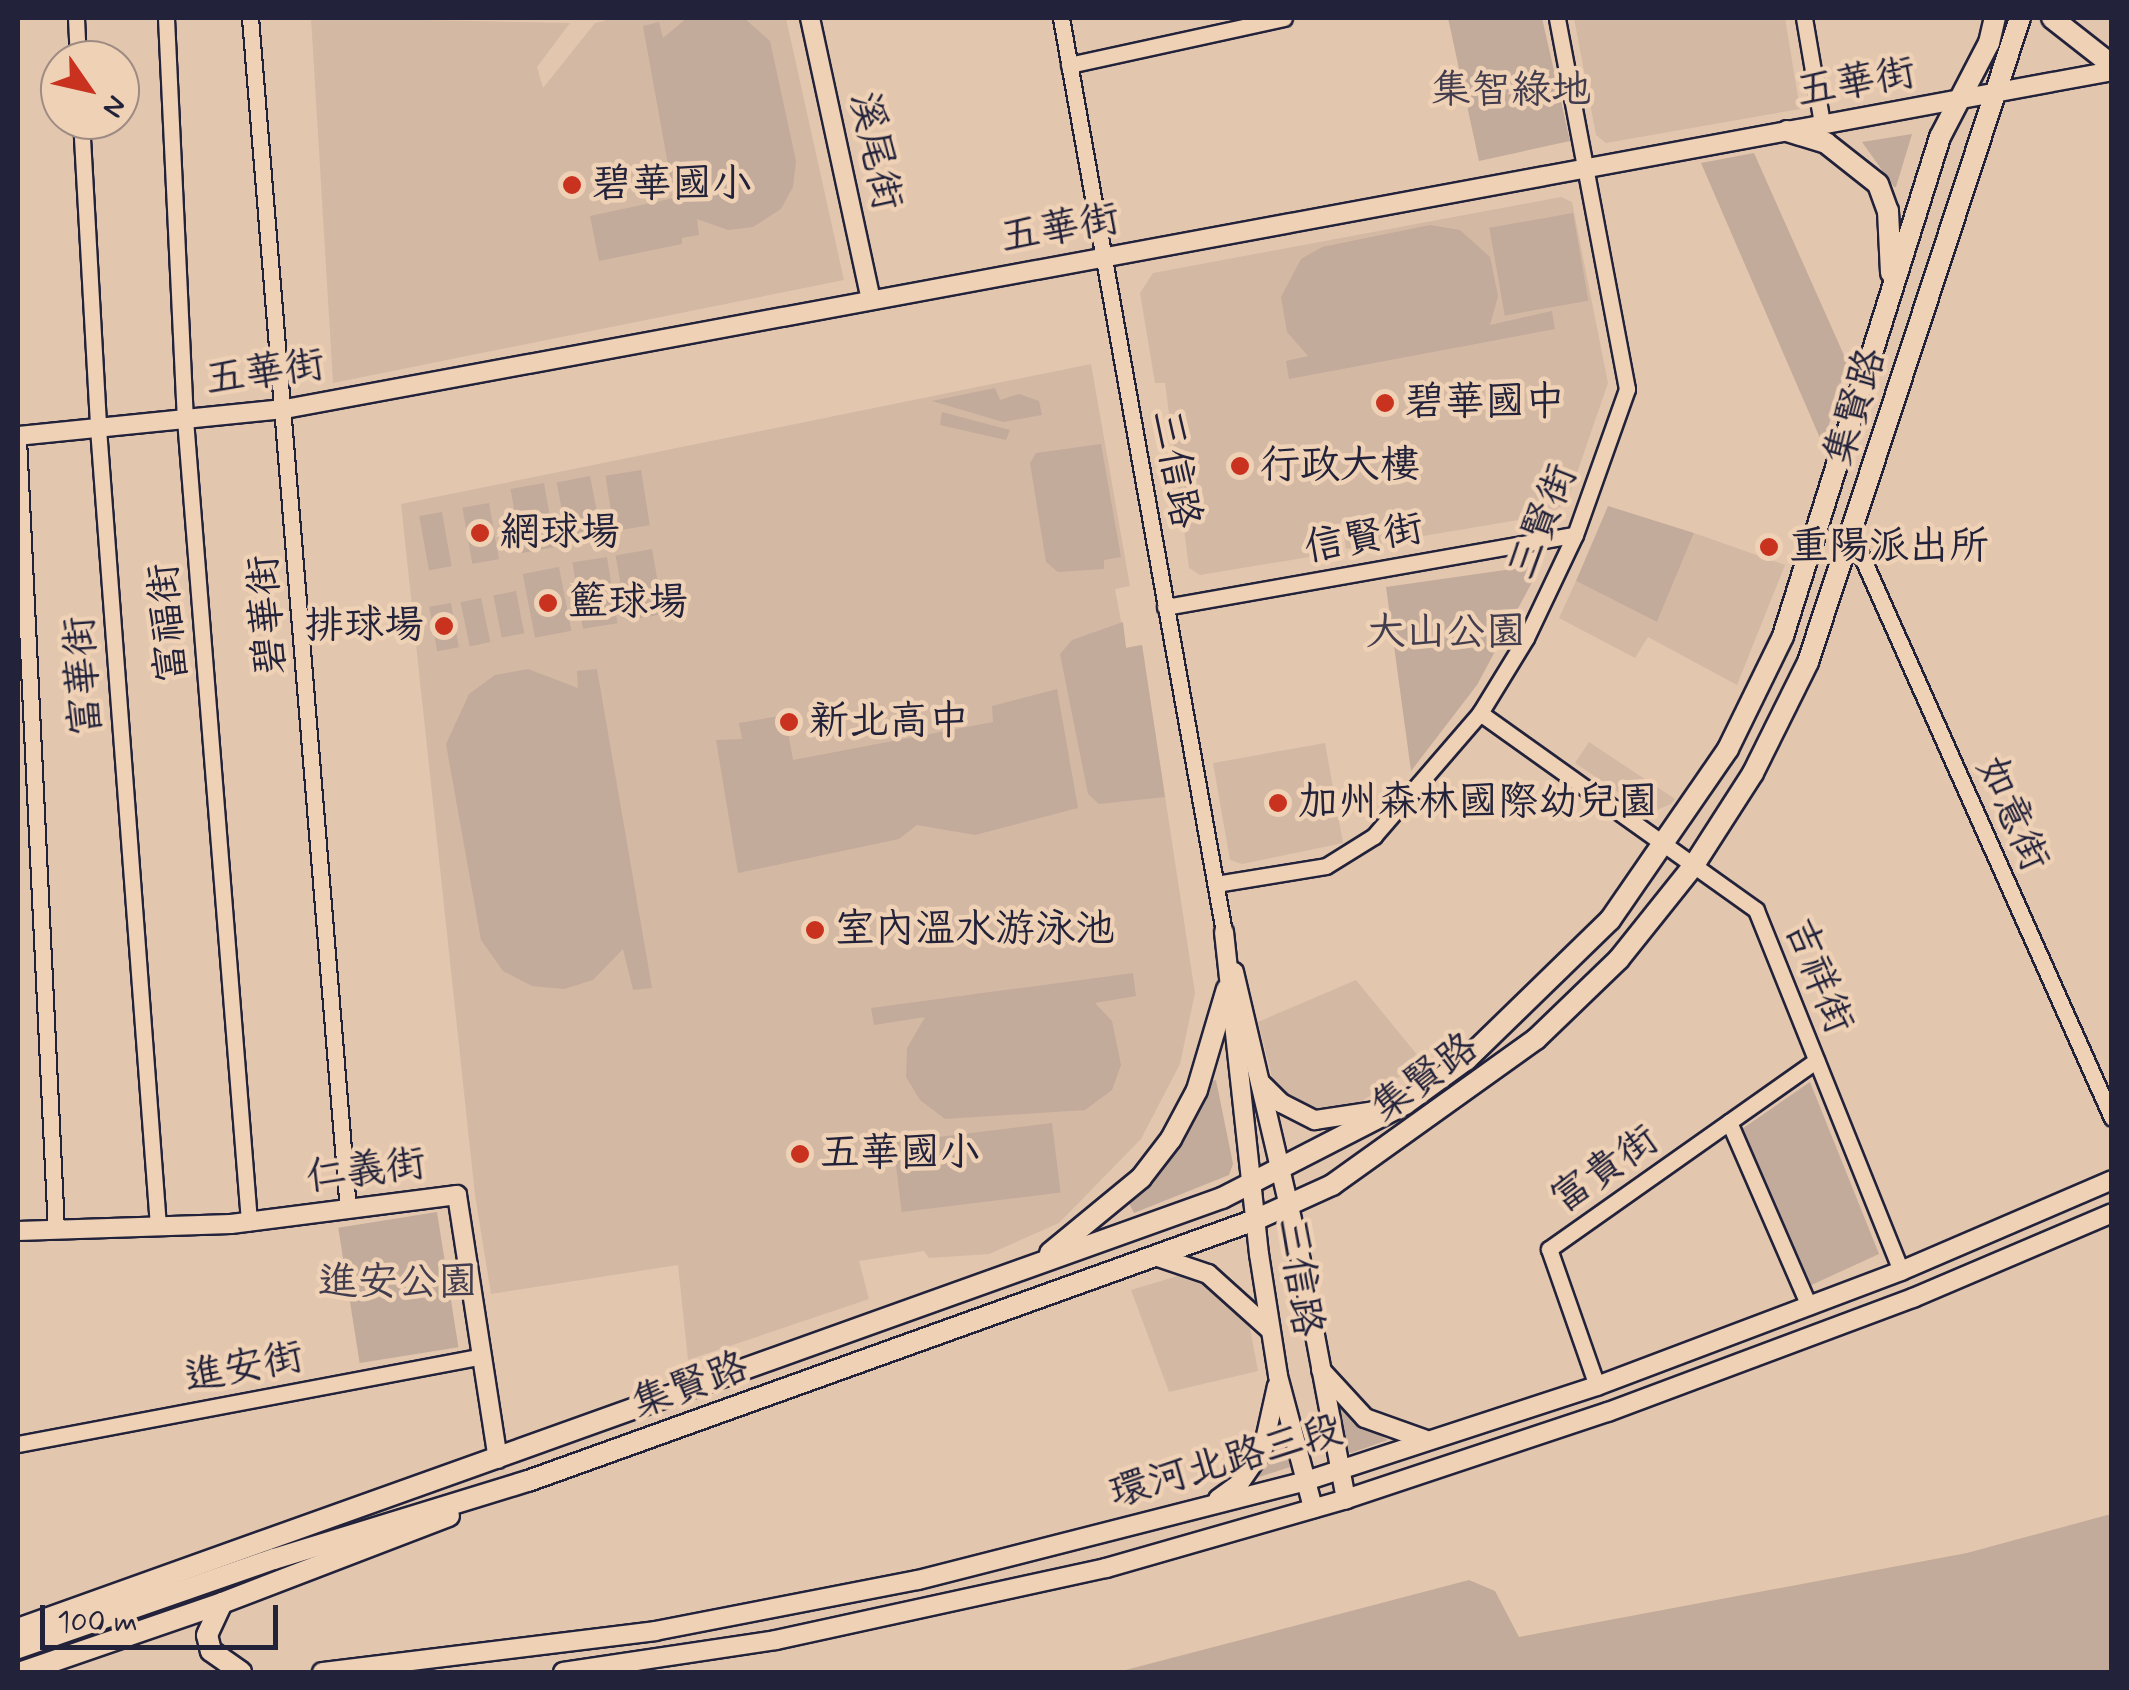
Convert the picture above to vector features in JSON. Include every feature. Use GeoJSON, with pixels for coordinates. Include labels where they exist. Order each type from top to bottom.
{"type":"FeatureCollection","features":[{"type":"Feature","properties":{"kind":"main road","name":"集賢路"},"geometry":{"type":"LineString","coordinates":[[18,1616],[342,1514],[1251,1186],[1405,1104],[1527,1006],[1610,920],[1666,845],[1728,750],[1782,636],[1956,100],[1989,43],[1995,18]]}},
{"type":"Feature","properties":{"kind":"main road","name":"集賢路"},"geometry":{"type":"LineString","coordinates":[[271,1550],[528,1481],[1254,1220],[1332,1185],[1455,1103],[1536,1039],[1618,959],[1694,866],[1753,773],[1808,662],[1852,538],[1967,164],[1997,91],[2020,18]]}},
{"type":"Feature","properties":{"kind":"main road"},"geometry":{"type":"LineString","coordinates":[[2052,18],[2112,68]]}},
{"type":"Feature","properties":{"kind":"main road"},"geometry":{"type":"LineString","coordinates":[[1787,131],[1826,143],[1878,184],[1888,211],[1892,295]]}},
{"type":"Feature","properties":{"kind":"main road"},"geometry":{"type":"LineString","coordinates":[[1026,1270],[1099,1218],[1171,1139],[1197,1090],[1227,989]]}},
{"type":"Feature","properties":{"kind":"main road"},"geometry":{"type":"LineString","coordinates":[[22,1672],[410,1534],[528,1481]]}},
{"type":"Feature","properties":{"kind":"main road","name":"集賢路"},"geometry":{"type":"LineString","coordinates":[[271,1550],[342,1514]]}},
{"type":"Feature","properties":{"kind":"main road"},"geometry":{"type":"LineString","coordinates":[[18,1648],[108,1607],[271,1550]]}},
{"type":"Feature","properties":{"kind":"main road"},"geometry":{"type":"LineString","coordinates":[[222,1603],[207,1635],[211,1651],[241,1672]]}},
{"type":"Feature","properties":{"kind":"main road"},"geometry":{"type":"LineString","coordinates":[[18,1629],[108,1607]]}},
{"type":"Feature","properties":{"kind":"street","name":"富福街"},"geometry":{"type":"LineString","coordinates":[[166,18],[185,419],[249,1222]]}},
{"type":"Feature","properties":{"kind":"street","name":"碧華街"},"geometry":{"type":"LineString","coordinates":[[250,18],[348,1209]]}},
{"type":"Feature","properties":{"kind":"street","name":"溪尾街"},"geometry":{"type":"LineString","coordinates":[[810,18],[871,299]]}},
{"type":"Feature","properties":{"kind":"street","name":"三信路"},"geometry":{"type":"LineString","coordinates":[[1061,18],[1100,257],[1224,932],[1289,1205],[1346,1499]]}},
{"type":"Feature","properties":{"kind":"street"},"geometry":{"type":"LineString","coordinates":[[1069,64],[1284,18]]}},
{"type":"Feature","properties":{"kind":"street","name":"三賢街"},"geometry":{"type":"LineString","coordinates":[[1216,884],[1326,866],[1353,854],[1480,713],[1536,622],[1575,535],[1627,388],[1557,18]]}},
{"type":"Feature","properties":{"kind":"street"},"geometry":{"type":"LineString","coordinates":[[1804,18],[1822,123]]}},
{"type":"Feature","properties":{"kind":"street","name":"五華街"},"geometry":{"type":"LineString","coordinates":[[18,437],[285,409],[2112,68]]}},
{"type":"Feature","properties":{"kind":"street","name":"富華街"},"geometry":{"type":"LineString","coordinates":[[82,140],[98,428],[158,1226]]}},
{"type":"Feature","properties":{"kind":"street"},"geometry":{"type":"LineString","coordinates":[[18,437],[56,1230]]}},
{"type":"Feature","properties":{"kind":"street","name":"信賢街"},"geometry":{"type":"LineString","coordinates":[[1165,607],[1575,535]]}},
{"type":"Feature","properties":{"kind":"street","name":"如意街"},"geometry":{"type":"LineString","coordinates":[[1852,538],[2112,1118]]}},
{"type":"Feature","properties":{"kind":"street","name":"吉祥街"},"geometry":{"type":"LineString","coordinates":[[1480,713],[1756,910],[1902,1271]]}},
{"type":"Feature","properties":{"kind":"street","name":"三信路"},"geometry":{"type":"LineString","coordinates":[[1224,932],[1254,1220],[1271,1332],[1278,1376],[1313,1508]]}},
{"type":"Feature","properties":{"kind":"street","name":"富貴街"},"geometry":{"type":"LineString","coordinates":[[1597,1386],[1549,1249],[1816,1060]]}},
{"type":"Feature","properties":{"kind":"street"},"geometry":{"type":"LineString","coordinates":[[1260,1082],[1281,1102],[1315,1120],[1405,1104]]}},
{"type":"Feature","properties":{"kind":"street"},"geometry":{"type":"LineString","coordinates":[[1729,1122],[1809,1306]]}},
{"type":"Feature","properties":{"kind":"street","name":"環河北路三段"},"geometry":{"type":"LineString","coordinates":[[322,1672],[674,1627],[918,1580],[1306,1481],[1597,1386],[1902,1271],[2112,1180]]}},
{"type":"Feature","properties":{"kind":"street","name":"仁義街"},"geometry":{"type":"LineString","coordinates":[[18,1231],[249,1222],[458,1195],[498,1459]]}},
{"type":"Feature","properties":{"kind":"street","name":"環河北路三段"},"geometry":{"type":"LineString","coordinates":[[563,1672],[796,1636],[1106,1568],[1346,1499],[1860,1318],[2112,1213]]}},
{"type":"Feature","properties":{"kind":"street"},"geometry":{"type":"LineString","coordinates":[[1154,1256],[1208,1274],[1271,1332]]}},
{"type":"Feature","properties":{"kind":"street","name":"進安街"},"geometry":{"type":"LineString","coordinates":[[18,1444],[482,1356]]}},
{"type":"Feature","properties":{"kind":"street"},"geometry":{"type":"LineString","coordinates":[[1318,1365],[1365,1418],[1425,1440]]}},
{"type":"Feature","properties":{"kind":"street"},"geometry":{"type":"LineString","coordinates":[[1209,1505],[1239,1484],[1263,1449],[1278,1376]]}},
{"type":"Feature","properties":{"kind":"shaded area","name":"碧華國小"},"geometry":{"type":"Polygon","coordinates":[[[311,18],[570,23],[537,67],[543,88],[595,23],[615,18],[786,18],[844,280],[333,383],[311,18]]]}},
{"type":"Feature","properties":{"kind":"shaded area"},"geometry":{"type":"Polygon","coordinates":[[[1574,18],[1785,18],[1800,109],[1606,143],[1596,135],[1574,18]]]}},
{"type":"Feature","properties":{"kind":"shaded area","name":"碧華國中"},"geometry":{"type":"Polygon","coordinates":[[[1561,197],[1572,202],[1608,383],[1567,502],[1548,515],[1346,549],[1342,523],[1323,526],[1327,554],[1200,575],[1189,568],[1165,383],[1155,383],[1140,293],[1153,273],[1561,197]]]}},
{"type":"Feature","properties":{"kind":"shaded area","name":"新北高中"},"geometry":{"type":"Polygon","coordinates":[[[1091,364],[1130,586],[1115,589],[1126,648],[1142,645],[1195,993],[1180,1064],[1141,1139],[1059,1223],[989,1254],[929,1258],[924,1251],[859,1261],[869,1299],[688,1360],[678,1265],[491,1294],[475,1195],[401,504],[1091,364]]]}},
{"type":"Feature","properties":{"kind":"shaded area"},"geometry":{"type":"Polygon","coordinates":[[[1694,533],[1785,565],[1737,685],[1648,637],[1635,658],[1559,618],[1576,581],[1657,622],[1694,533]]]}},
{"type":"Feature","properties":{"kind":"shaded area"},"geometry":{"type":"Polygon","coordinates":[[[1589,742],[1675,799],[1649,813],[1575,763],[1589,742]]]}},
{"type":"Feature","properties":{"kind":"shaded area","name":"加州森林國際幼兒園"},"geometry":{"type":"Polygon","coordinates":[[[1325,743],[1343,843],[1242,864],[1230,860],[1213,763],[1325,743]]]}},
{"type":"Feature","properties":{"kind":"shaded area"},"geometry":{"type":"Polygon","coordinates":[[[1356,980],[1423,1062],[1351,1108],[1321,1112],[1292,1100],[1273,1081],[1258,1022],[1356,980]]]}},
{"type":"Feature","properties":{"kind":"shaded area"},"geometry":{"type":"Polygon","coordinates":[[[1181,1275],[1203,1280],[1248,1318],[1258,1371],[1169,1392],[1131,1290],[1181,1275]]]}},
{"type":"Feature","properties":{"kind":"green space"},"geometry":{"type":"Polygon","coordinates":[[[687,18],[744,18],[770,41],[796,161],[793,187],[781,209],[753,227],[728,230],[697,219],[699,235],[682,238],[682,244],[599,261],[590,216],[674,198],[643,26],[659,22],[663,38],[687,18]]]}},
{"type":"Feature","properties":{"kind":"green space","name":"集智綠地"},"geometry":{"type":"Polygon","coordinates":[[[1448,18],[1542,18],[1570,141],[1479,161],[1448,18]]]}},
{"type":"Feature","properties":{"kind":"green space"},"geometry":{"type":"Polygon","coordinates":[[[1912,134],[1896,187],[1894,187],[1862,142],[1912,134]]]}},
{"type":"Feature","properties":{"kind":"green space"},"geometry":{"type":"Polygon","coordinates":[[[1754,153],[1847,362],[1823,445],[1701,163],[1754,153]]]}},
{"type":"Feature","properties":{"kind":"green space"},"geometry":{"type":"Polygon","coordinates":[[[1573,213],[1588,301],[1505,315],[1489,228],[1573,213]]]}},
{"type":"Feature","properties":{"kind":"green space"},"geometry":{"type":"Polygon","coordinates":[[[1430,225],[1460,230],[1490,257],[1498,296],[1490,325],[1552,311],[1555,329],[1289,379],[1286,361],[1308,356],[1287,332],[1281,297],[1301,259],[1322,247],[1430,225]]]}},
{"type":"Feature","properties":{"kind":"green space"},"geometry":{"type":"Polygon","coordinates":[[[995,388],[1000,400],[1019,394],[1039,401],[1042,415],[1003,422],[932,401],[995,388]]]}},
{"type":"Feature","properties":{"kind":"green space"},"geometry":{"type":"Polygon","coordinates":[[[942,412],[1010,430],[1006,440],[940,425],[942,412]]]}},
{"type":"Feature","properties":{"kind":"green space"},"geometry":{"type":"Polygon","coordinates":[[[1101,444],[1121,557],[1104,560],[1104,569],[1058,572],[1046,562],[1030,463],[1036,453],[1101,444]]]}},
{"type":"Feature","properties":{"kind":"green space"},"geometry":{"type":"Polygon","coordinates":[[[641,470],[650,525],[614,531],[605,476],[641,470]]]}},
{"type":"Feature","properties":{"kind":"green space"},"geometry":{"type":"Polygon","coordinates":[[[590,476],[601,534],[568,540],[557,482],[590,476]]]}},
{"type":"Feature","properties":{"kind":"green space"},"geometry":{"type":"Polygon","coordinates":[[[544,483],[555,547],[522,553],[511,489],[544,483]]]}},
{"type":"Feature","properties":{"kind":"green space","name":"網球場"},"geometry":{"type":"Polygon","coordinates":[[[489,503],[499,559],[472,564],[462,508],[489,503]]]}},
{"type":"Feature","properties":{"kind":"green space"},"geometry":{"type":"Polygon","coordinates":[[[1608,506],[1694,533],[1657,622],[1576,581],[1608,506]]]}},
{"type":"Feature","properties":{"kind":"green space","name":"網球場"},"geometry":{"type":"Polygon","coordinates":[[[442,512],[452,566],[429,570],[419,516],[442,512]]]}},
{"type":"Feature","properties":{"kind":"green space"},"geometry":{"type":"Polygon","coordinates":[[[652,549],[663,614],[627,620],[616,555],[652,549]]]}},
{"type":"Feature","properties":{"kind":"green space"},"geometry":{"type":"Polygon","coordinates":[[[607,557],[617,623],[583,629],[572,562],[607,557]]]}},
{"type":"Feature","properties":{"kind":"green space","name":"大山公園"},"geometry":{"type":"Polygon","coordinates":[[[1533,566],[1538,571],[1477,685],[1411,771],[1386,587],[1533,566]]]}},
{"type":"Feature","properties":{"kind":"green space","name":"籃球場"},"geometry":{"type":"Polygon","coordinates":[[[559,567],[571,631],[535,638],[523,574],[559,567]]]}},
{"type":"Feature","properties":{"kind":"green space","name":"排球場"},"geometry":{"type":"Polygon","coordinates":[[[516,591],[524,633],[502,638],[493,595],[516,591]]]}},
{"type":"Feature","properties":{"kind":"green space","name":"排球場"},"geometry":{"type":"Polygon","coordinates":[[[481,598],[490,642],[470,646],[460,602],[481,598]]]}},
{"type":"Feature","properties":{"kind":"green space","name":"排球場"},"geometry":{"type":"Polygon","coordinates":[[[451,603],[459,647],[437,651],[429,607],[451,603]]]}},
{"type":"Feature","properties":{"kind":"green space"},"geometry":{"type":"Polygon","coordinates":[[[1123,622],[1126,648],[1142,645],[1165,797],[1099,804],[1088,794],[1060,654],[1072,640],[1123,622]]]}},
{"type":"Feature","properties":{"kind":"green space"},"geometry":{"type":"Polygon","coordinates":[[[528,669],[578,688],[577,671],[597,669],[652,988],[633,990],[623,949],[593,980],[564,989],[532,986],[503,971],[481,940],[446,744],[469,694],[495,675],[528,669]]]}},
{"type":"Feature","properties":{"kind":"green space"},"geometry":{"type":"Polygon","coordinates":[[[1057,689],[1078,808],[975,835],[917,825],[899,839],[738,873],[716,740],[742,739],[739,723],[785,715],[793,760],[993,722],[992,706],[1057,689]]]}},
{"type":"Feature","properties":{"kind":"green space"},"geometry":{"type":"Polygon","coordinates":[[[1133,973],[1136,996],[1095,1003],[1112,1021],[1121,1065],[1112,1090],[1085,1110],[945,1119],[920,1100],[906,1077],[907,1048],[925,1017],[874,1025],[871,1008],[1133,973]]]}},
{"type":"Feature","properties":{"kind":"green space"},"geometry":{"type":"Polygon","coordinates":[[[1216,1080],[1233,1164],[1229,1175],[1134,1213],[1129,1203],[1170,1159],[1193,1124],[1206,1082],[1216,1080]]]}},
{"type":"Feature","properties":{"kind":"green space"},"geometry":{"type":"Polygon","coordinates":[[[1810,1082],[1879,1254],[1807,1287],[1739,1131],[1810,1082]]]}},
{"type":"Feature","properties":{"kind":"green space"},"geometry":{"type":"Polygon","coordinates":[[[1052,1123],[1061,1192],[902,1212],[893,1142],[1052,1123]]]}},
{"type":"Feature","properties":{"kind":"green space","name":"進安公園"},"geometry":{"type":"Polygon","coordinates":[[[437,1212],[458,1347],[360,1363],[338,1228],[437,1212]]]}},
{"type":"Feature","properties":{"kind":"green space"},"geometry":{"type":"Polygon","coordinates":[[[1336,1406],[1388,1440],[1351,1453],[1342,1447],[1336,1406]]]}},
{"type":"Feature","properties":{"kind":"green space"},"geometry":{"type":"Polygon","coordinates":[[[1281,1429],[1290,1467],[1253,1479],[1281,1429]]]}},
{"type":"Feature","properties":{"kind":"green space"},"geometry":{"type":"Polygon","coordinates":[[[2111,1514],[2111,1672],[1118,1672],[1469,1580],[1495,1591],[1519,1637],[1967,1553],[2111,1514]]]}},
{"type":"Feature","properties":{"kind":"place","name":"碧華國小"},"geometry":{"type":"Point","coordinates":[572,185]}},
{"type":"Feature","properties":{"kind":"place","name":"碧華國中"},"geometry":{"type":"Point","coordinates":[1385,403]}},
{"type":"Feature","properties":{"kind":"place","name":"行政大樓"},"geometry":{"type":"Point","coordinates":[1240,466]}},
{"type":"Feature","properties":{"kind":"place","name":"網球場"},"geometry":{"type":"Point","coordinates":[480,533]}},
{"type":"Feature","properties":{"kind":"place","name":"重陽派出所"},"geometry":{"type":"Point","coordinates":[1769,547]}},
{"type":"Feature","properties":{"kind":"place","name":"籃球場"},"geometry":{"type":"Point","coordinates":[548,603]}},
{"type":"Feature","properties":{"kind":"place","name":"排球場"},"geometry":{"type":"Point","coordinates":[444,626]}},
{"type":"Feature","properties":{"kind":"place","name":"新北高中"},"geometry":{"type":"Point","coordinates":[789,722]}},
{"type":"Feature","properties":{"kind":"place","name":"加州森林國際幼兒園"},"geometry":{"type":"Point","coordinates":[1278,803]}},
{"type":"Feature","properties":{"kind":"place","name":"室內溫水游泳池"},"geometry":{"type":"Point","coordinates":[815,930]}},
{"type":"Feature","properties":{"kind":"place","name":"五華國小"},"geometry":{"type":"Point","coordinates":[800,1154]}}]}
